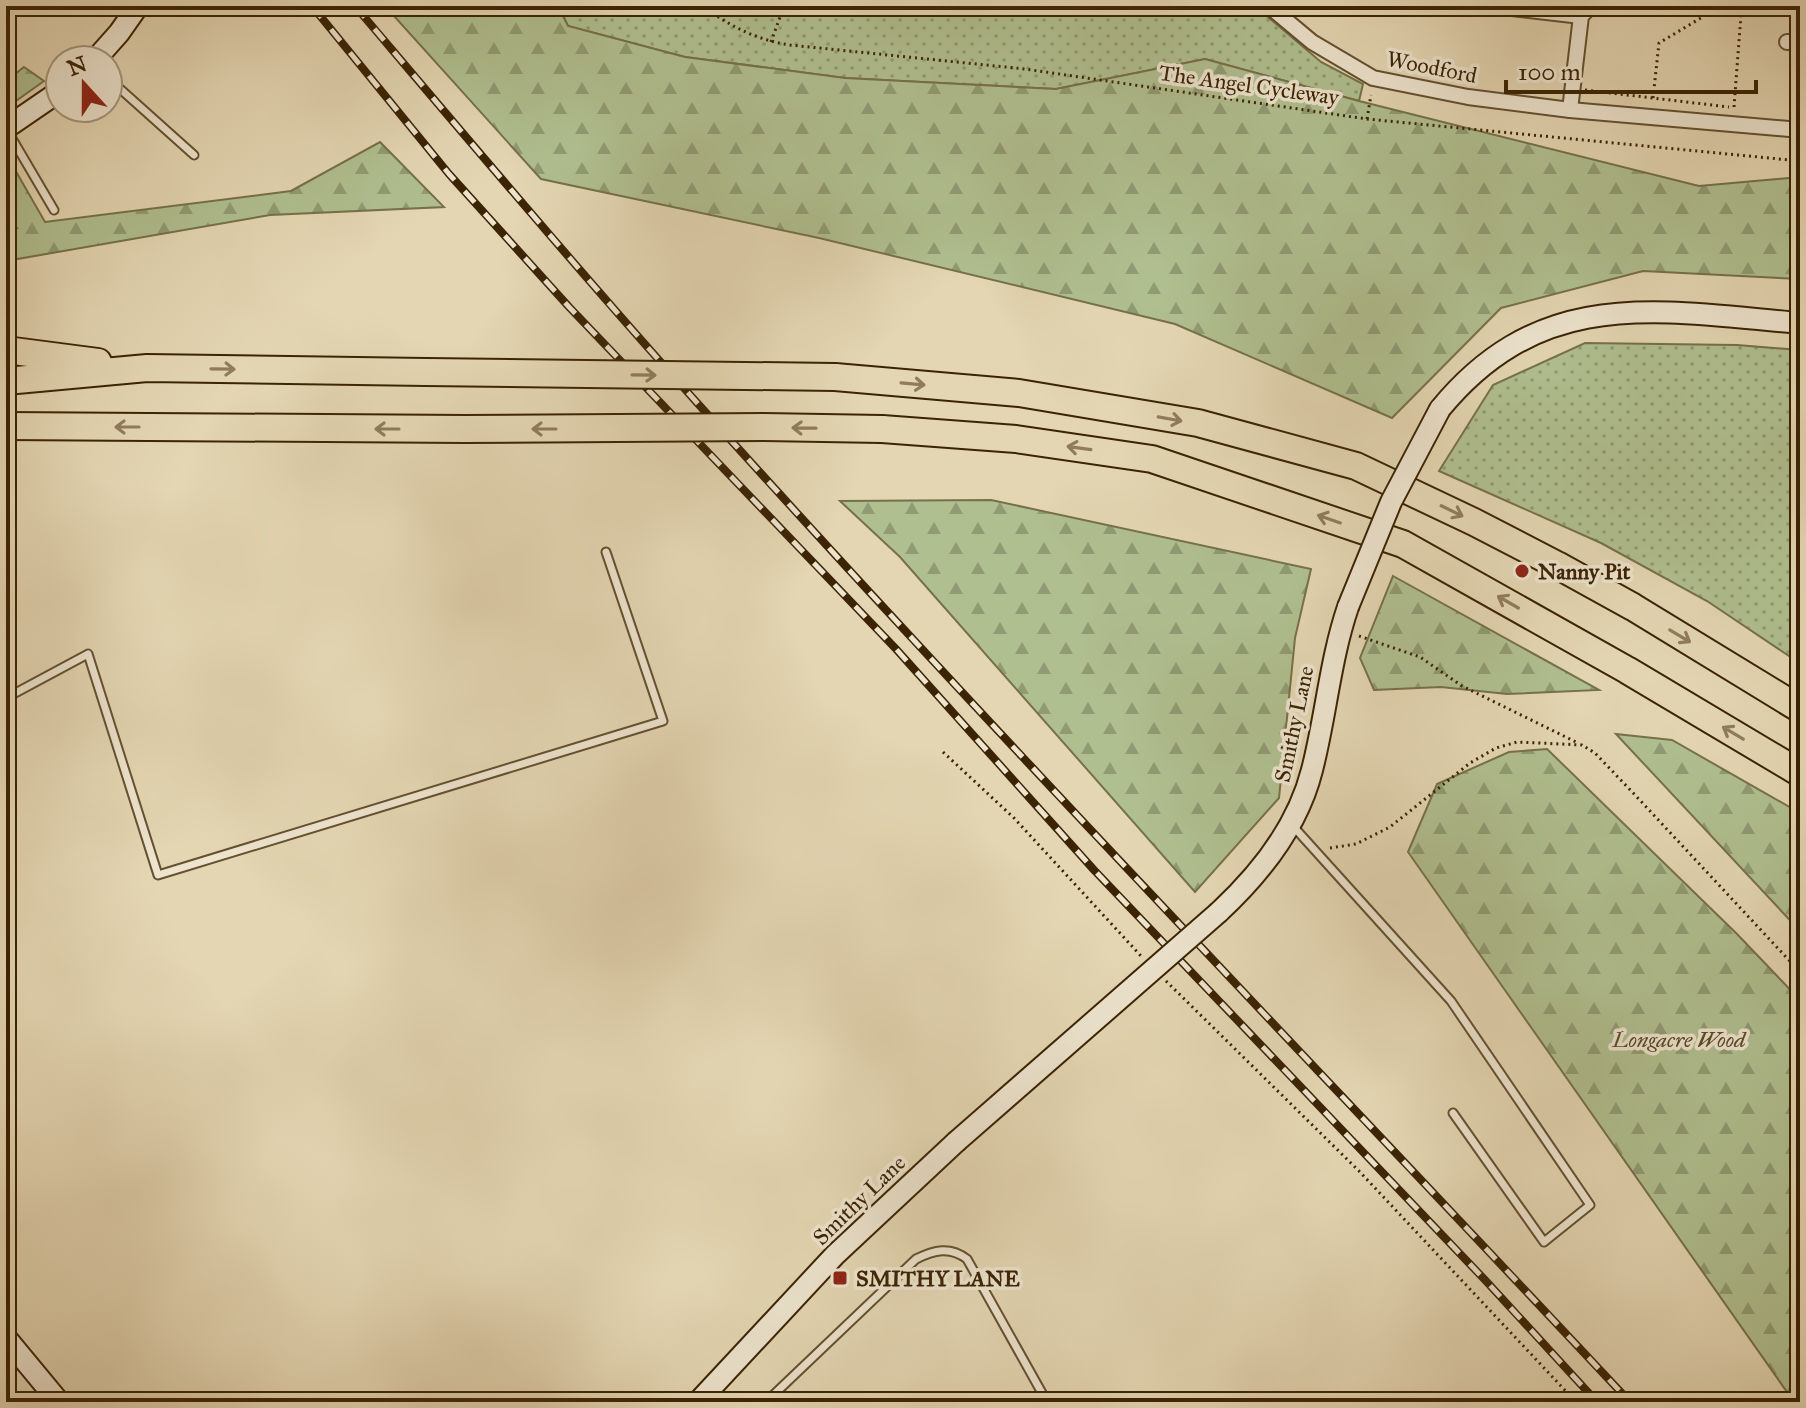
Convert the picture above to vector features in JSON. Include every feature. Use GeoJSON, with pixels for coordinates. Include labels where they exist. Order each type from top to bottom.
{"type":"FeatureCollection","features":[{"type":"Feature","properties":{"kind":"highway"},"geometry":{"type":"LineString","coordinates":[[6,350],[147,368]]}},
{"type":"Feature","properties":{"kind":"highway"},"geometry":{"type":"LineString","coordinates":[[6,381],[147,368],[835,377],[1019,393],[1198,423],[1356,466],[1474,522],[1633,607],[1800,709]]}},
{"type":"Feature","properties":{"kind":"highway"},"geometry":{"type":"LineString","coordinates":[[13,428],[882,429],[1016,439],[1152,459],[1403,544],[1800,773]]}},
{"type":"Feature","properties":{"kind":"street"},"geometry":{"type":"LineString","coordinates":[[109,44],[138,6]]}},
{"type":"Feature","properties":{"kind":"street","name":"Woodford"},"geometry":{"type":"LineString","coordinates":[[1269,6],[1312,42],[1373,78],[1468,97],[1570,110],[1800,130]]}},
{"type":"Feature","properties":{"kind":"street"},"geometry":{"type":"LineString","coordinates":[[1495,6],[1586,11],[1570,110]]}},
{"type":"Feature","properties":{"kind":"street"},"geometry":{"type":"LineString","coordinates":[[6,128],[44,102]]}},
{"type":"Feature","properties":{"kind":"street","name":"Smithy Lane"},"geometry":{"type":"LineString","coordinates":[[698,1402],[835,1255],[956,1142],[1219,912],[1258,872],[1290,823],[1312,770],[1340,629],[1391,502],[1440,409],[1470,376],[1505,349],[1545,328],[1584,317],[1624,312],[1664,312],[1800,323]]}},
{"type":"Feature","properties":{"kind":"street"},"geometry":{"type":"LineString","coordinates":[[6,1338],[59,1402]]}},
{"type":"Feature","properties":{"kind":"lane"},"geometry":{"type":"LineString","coordinates":[[124,92],[194,155]]}},
{"type":"Feature","properties":{"kind":"lane"},"geometry":{"type":"LineString","coordinates":[[6,128],[54,210]]}},
{"type":"Feature","properties":{"kind":"lane"},"geometry":{"type":"LineString","coordinates":[[6,698],[88,654],[158,875],[663,721],[606,552]]}},
{"type":"Feature","properties":{"kind":"lane"},"geometry":{"type":"LineString","coordinates":[[1290,823],[1451,1001],[1590,1205],[1544,1242],[1453,1113]]}},
{"type":"Feature","properties":{"kind":"lane"},"geometry":{"type":"LineString","coordinates":[[766,1402],[916,1259],[931,1251],[944,1249],[967,1259],[1047,1402]]}},
{"type":"Feature","properties":{"kind":"path","name":"The Angel Cycleway"},"geometry":{"type":"LineString","coordinates":[[703,6],[737,29],[771,42],[1025,69],[1367,119],[1800,161]]}},
{"type":"Feature","properties":{"kind":"path"},"geometry":{"type":"LineString","coordinates":[[771,42],[784,6]]}},
{"type":"Feature","properties":{"kind":"path"},"geometry":{"type":"LineString","coordinates":[[1653,98],[1659,43],[1721,6]]}},
{"type":"Feature","properties":{"kind":"path"},"geometry":{"type":"LineString","coordinates":[[1572,89],[1734,107],[1741,15],[1756,6]]}},
{"type":"Feature","properties":{"kind":"path"},"geometry":{"type":"LineString","coordinates":[[1367,119],[1373,78]]}},
{"type":"Feature","properties":{"kind":"path"},"geometry":{"type":"LineString","coordinates":[[1340,629],[1420,657],[1462,686],[1595,753],[1800,972]]}},
{"type":"Feature","properties":{"kind":"path"},"geometry":{"type":"LineString","coordinates":[[1314,850],[1356,844],[1390,827],[1470,763],[1496,748],[1517,742],[1582,745]]}},
{"type":"Feature","properties":{"kind":"path"},"geometry":{"type":"LineString","coordinates":[[943,752],[1014,818],[1149,965]]}},
{"type":"Feature","properties":{"kind":"path"},"geometry":{"type":"LineString","coordinates":[[1160,975],[1359,1171],[1576,1402]]}},
{"type":"Feature","properties":{"kind":"green space"},"geometry":{"type":"Polygon","coordinates":[[[385,6],[558,6],[568,26],[685,57],[845,78],[1056,89],[1205,59],[1699,186],[1800,177],[1800,279],[1643,271],[1501,308],[1392,418],[1175,324],[819,238],[541,179],[385,6]]]}},
{"type":"Feature","properties":{"kind":"green space"},"geometry":{"type":"Polygon","coordinates":[[[558,6],[1255,6],[1321,62],[1363,84],[1359,101],[1205,59],[1056,89],[845,78],[685,57],[568,26],[558,6]]]}},
{"type":"Feature","properties":{"kind":"green space"},"geometry":{"type":"Polygon","coordinates":[[[24,67],[44,81],[6,108],[6,81],[24,67]]]}},
{"type":"Feature","properties":{"kind":"green space"},"geometry":{"type":"Polygon","coordinates":[[[380,142],[444,207],[270,215],[6,261],[6,230],[17,228],[6,217],[6,154],[45,222],[291,191],[380,142]]]}},
{"type":"Feature","properties":{"kind":"green space"},"geometry":{"type":"Polygon","coordinates":[[[1585,343],[1737,345],[1800,350],[1800,646],[1789,656],[1707,601],[1601,543],[1439,471],[1493,385],[1585,343]]]}},
{"type":"Feature","properties":{"kind":"green space"},"geometry":{"type":"Polygon","coordinates":[[[991,500],[1311,569],[1295,638],[1279,798],[1195,892],[900,557],[840,501],[991,500]]]}},
{"type":"Feature","properties":{"kind":"green space"},"geometry":{"type":"Polygon","coordinates":[[[1393,576],[1599,690],[1507,694],[1441,687],[1374,690],[1360,658],[1393,576]]]}},
{"type":"Feature","properties":{"kind":"green space"},"geometry":{"type":"Polygon","coordinates":[[[1616,734],[1672,740],[1800,813],[1800,931],[1616,734]]]}},
{"type":"Feature","properties":{"kind":"green space","name":"Longacre Wood"},"geometry":{"type":"Polygon","coordinates":[[[1547,749],[1737,934],[1800,1000],[1800,1402],[1794,1402],[1408,852],[1437,784],[1509,752],[1547,749]]]}},
{"type":"Feature","properties":{"kind":"railway"},"geometry":{"type":"LineString","coordinates":[[312,6],[449,174],[570,308],[896,649],[1094,870],[1486,1281],[1597,1402]]}},
{"type":"Feature","properties":{"kind":"railway"},"geometry":{"type":"LineString","coordinates":[[355,6],[619,315],[822,541],[1630,1402]]}},
{"type":"Feature","properties":{"kind":"place","name":"Nanny Pit"},"geometry":{"type":"Point","coordinates":[1522,571]}},
{"type":"Feature","properties":{"kind":"place","name":"SMITHY LANE"},"geometry":{"type":"Point","coordinates":[840,1278]}}]}
